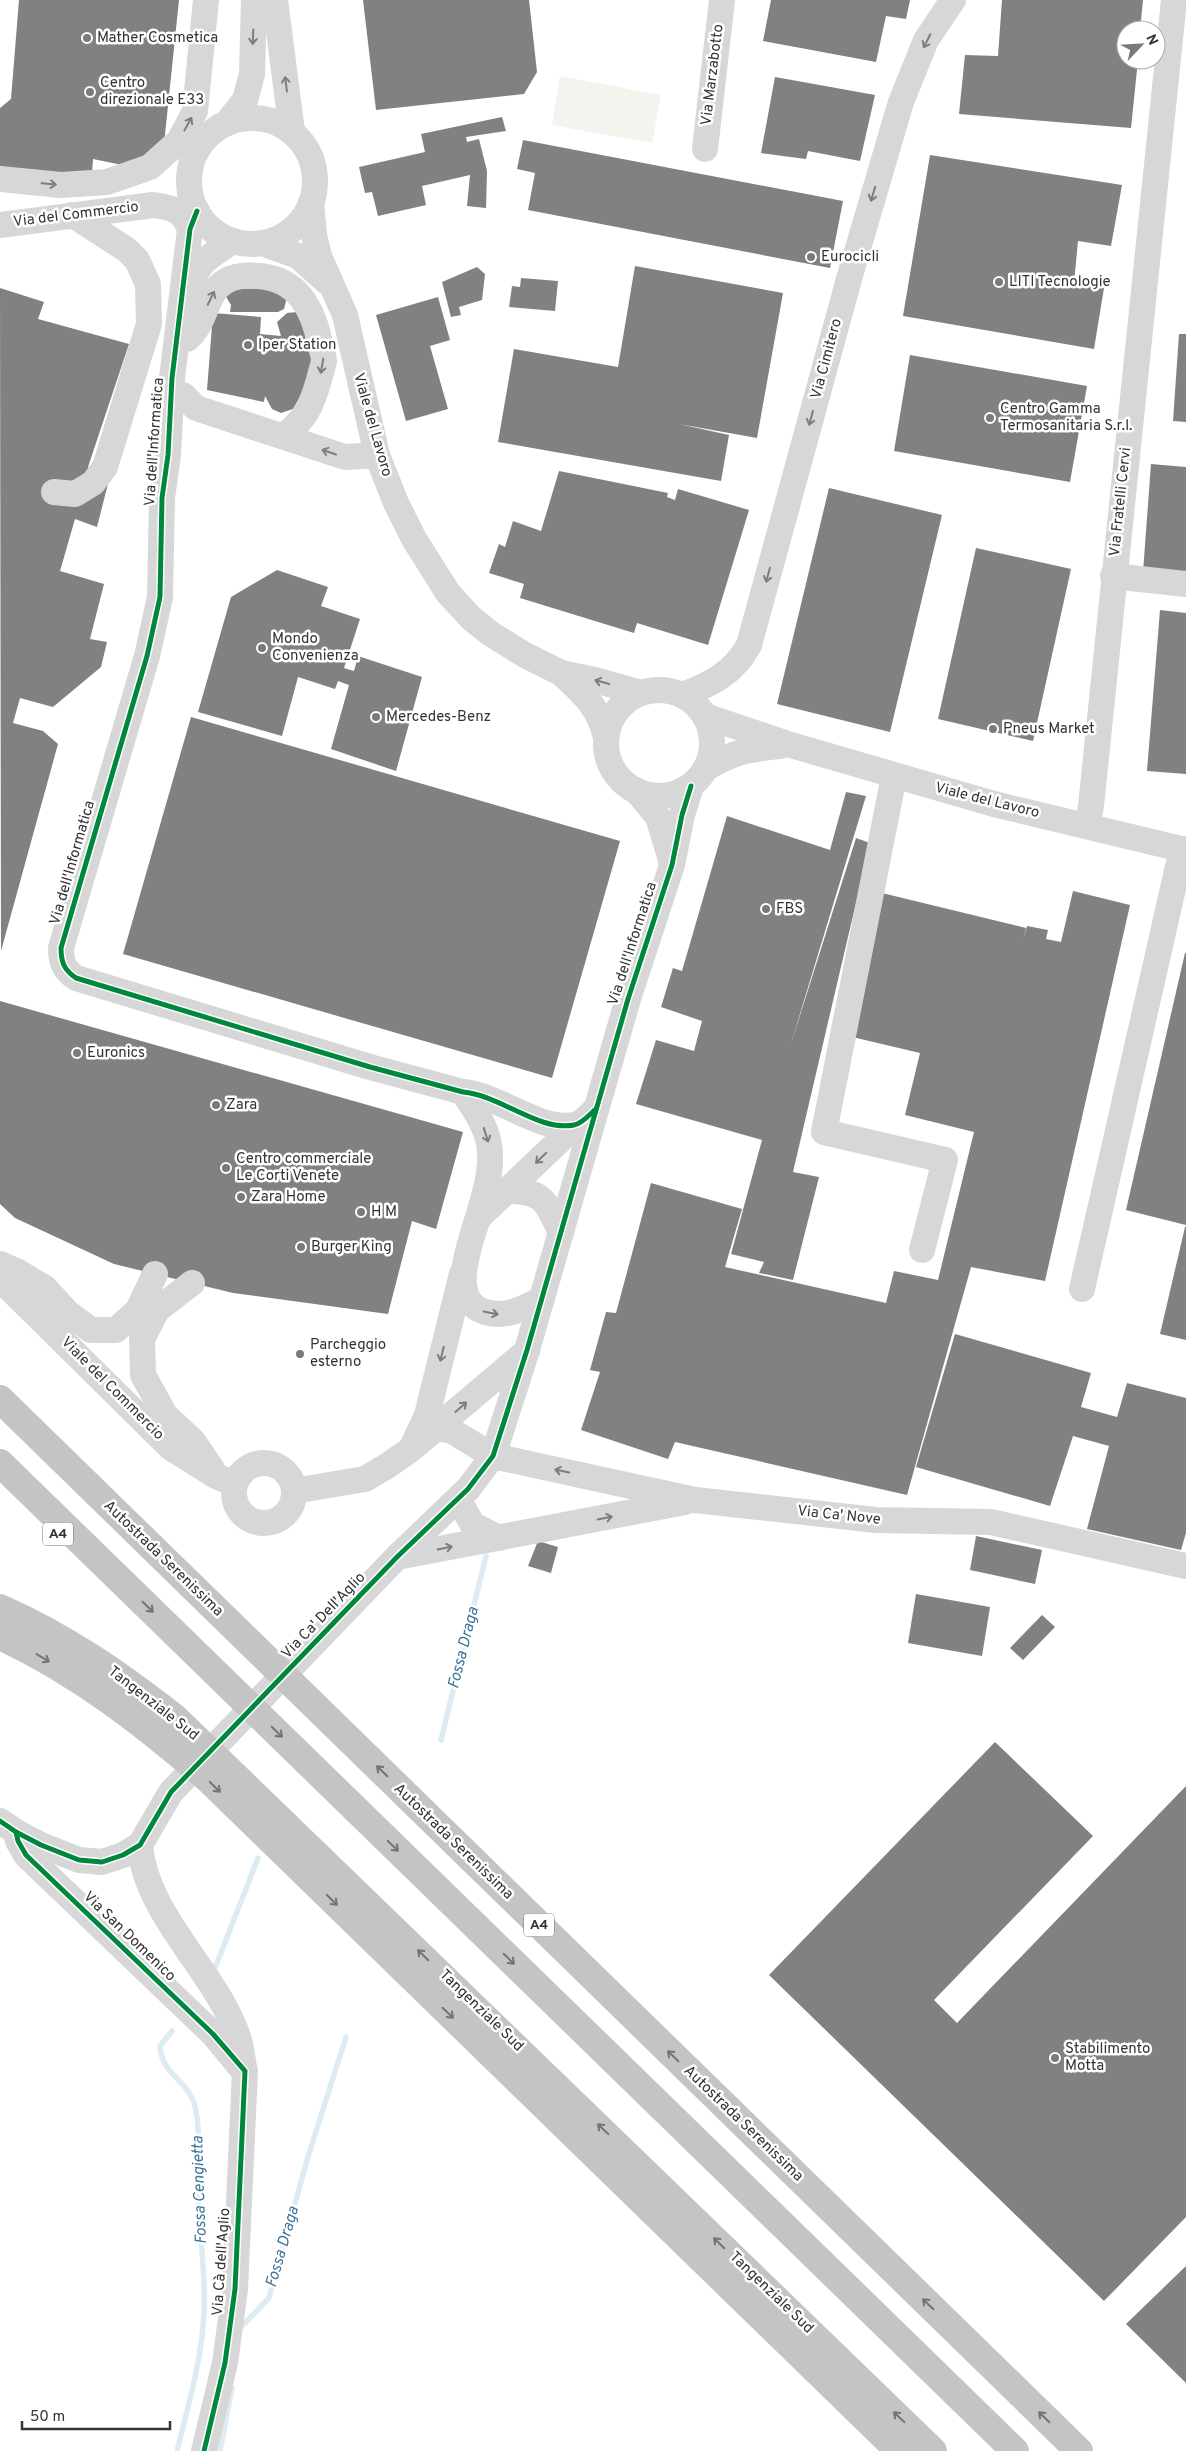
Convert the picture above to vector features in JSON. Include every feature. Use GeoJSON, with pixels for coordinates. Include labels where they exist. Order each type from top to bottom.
{"type":"FeatureCollection","features":[{"type":"Feature","properties":{"kind":"highway","name":"Autostrada Serenissima"},"geometry":{"type":"LineString","coordinates":[[0,1399],[1079,2451]]}},
{"type":"Feature","properties":{"kind":"highway","name":"A4"},"geometry":{"type":"LineString","coordinates":[[0,1463],[1015,2451]]}},
{"type":"Feature","properties":{"kind":"highway","name":"A4"},"geometry":{"type":"LineString","coordinates":[[0,1488],[118,1578]]}},
{"type":"Feature","properties":{"kind":"highway","name":"Tangenziale Sud"},"geometry":{"type":"LineString","coordinates":[[0,1608],[65,1640],[135,1686],[175,1718],[934,2451]]}},
{"type":"Feature","properties":{"kind":"highway","name":"Tangenziale Sud"},"geometry":{"type":"LineString","coordinates":[[0,1636],[30,1650],[90,1686],[154,1733],[208,1779],[899,2451]]}},
{"type":"Feature","properties":{"kind":"street"},"geometry":{"type":"LineString","coordinates":[[0,179],[61,185],[107,182],[150,167],[179,141],[195,111],[206,0]]}},
{"type":"Feature","properties":{"kind":"street","name":"Viale del Lavoro"},"geometry":{"type":"LineString","coordinates":[[254,0],[252,74],[245,100],[227,123],[206,139],[197,150],[190,169],[193,220],[206,224],[218,234],[232,241],[262,243],[276,240],[298,225],[311,202]]}},
{"type":"Feature","properties":{"kind":"street","name":"Viale del Lavoro"},"geometry":{"type":"LineString","coordinates":[[275,0],[292,132]]}},
{"type":"Feature","properties":{"kind":"street","name":"Via Marzabotto"},"geometry":{"type":"LineString","coordinates":[[705,149],[722,0]]}},
{"type":"Feature","properties":{"kind":"street","name":"Via Cimitero"},"geometry":{"type":"LineString","coordinates":[[682,696],[711,684],[720,678],[742,657],[749,645],[901,102],[926,40],[953,0]]}},
{"type":"Feature","properties":{"kind":"street","name":"Via Fratelli Cervi"},"geometry":{"type":"LineString","coordinates":[[1087,825],[1091,806],[1113,576],[1174,0]]}},
{"type":"Feature","properties":{"kind":"street","name":"Viale del Lavoro"},"geometry":{"type":"LineString","coordinates":[[227,123],[244,118],[261,119],[277,124],[292,132],[304,147],[312,164],[315,183],[311,202],[318,256],[345,315],[377,455],[396,503],[414,539],[448,593],[470,618],[491,634],[525,655],[561,673],[642,693]]}},
{"type":"Feature","properties":{"kind":"street","name":"Via del Commercio"},"geometry":{"type":"LineString","coordinates":[[146,206],[181,183],[190,169]]}},
{"type":"Feature","properties":{"kind":"street"},"geometry":{"type":"LineString","coordinates":[[127,250],[131,226],[146,206]]}},
{"type":"Feature","properties":{"kind":"street","name":"Via del Commercio"},"geometry":{"type":"LineString","coordinates":[[0,225],[146,206],[171,208],[193,220]]}},
{"type":"Feature","properties":{"kind":"street"},"geometry":{"type":"LineString","coordinates":[[54,492],[75,494],[93,483],[105,467],[149,324],[148,284],[137,260],[127,250],[73,215]]}},
{"type":"Feature","properties":{"kind":"street","name":"Via dell'Informatica"},"geometry":{"type":"LineString","coordinates":[[193,220],[172,378],[168,455],[162,498],[160,597],[147,656],[61,948],[61,958],[66,971],[76,978],[360,1065],[463,1092],[479,1093],[547,1123],[562,1126],[586,1117]]}},
{"type":"Feature","properties":{"kind":"street","name":"Via dell'Informatica"},"geometry":{"type":"LineString","coordinates":[[162,557],[177,510],[183,395],[193,278],[200,263],[232,241]]}},
{"type":"Feature","properties":{"kind":"street","name":"Viale del Lavoro"},"geometry":{"type":"LineString","coordinates":[[262,243],[298,256],[333,286]]}},
{"type":"Feature","properties":{"kind":"street"},"geometry":{"type":"LineString","coordinates":[[187,339],[197,330],[216,288],[233,277],[251,275],[272,277],[288,285],[302,298],[315,319],[324,361],[311,405],[296,426],[284,436]]}},
{"type":"Feature","properties":{"kind":"street"},"geometry":{"type":"LineString","coordinates":[[183,395],[196,408],[345,457],[377,455]]}},
{"type":"Feature","properties":{"kind":"street"},"geometry":{"type":"LineString","coordinates":[[1113,576],[1186,584]]}},
{"type":"Feature","properties":{"kind":"street","name":"Viale del Lavoro"},"geometry":{"type":"LineString","coordinates":[[561,673],[586,696],[603,720],[607,754],[613,769],[623,781],[636,790],[650,795],[664,796],[678,793],[733,753],[746,749],[791,745]]}},
{"type":"Feature","properties":{"kind":"street","name":"Viale del Lavoro"},"geometry":{"type":"LineString","coordinates":[[606,738],[610,723],[618,710],[628,700],[642,693],[655,690],[669,691],[695,704],[705,716],[791,745],[994,804],[1184,849]]}},
{"type":"Feature","properties":{"kind":"street"},"geometry":{"type":"LineString","coordinates":[[698,777],[712,751],[711,733],[705,716]]}},
{"type":"Feature","properties":{"kind":"street"},"geometry":{"type":"LineString","coordinates":[[894,776],[824,1132],[945,1160],[922,1250]]}},
{"type":"Feature","properties":{"kind":"street","name":"Via dell'Informatica"},"geometry":{"type":"LineString","coordinates":[[493,1456],[527,1350],[561,1233],[586,1117],[628,999],[672,865],[682,815],[698,777]]}},
{"type":"Feature","properties":{"kind":"street"},"geometry":{"type":"LineString","coordinates":[[636,790],[658,818],[672,865]]}},
{"type":"Feature","properties":{"kind":"street"},"geometry":{"type":"LineString","coordinates":[[1082,1289],[1184,849]]}},
{"type":"Feature","properties":{"kind":"street"},"geometry":{"type":"LineString","coordinates":[[410,1450],[427,1415],[489,1173],[490,1152],[486,1131],[463,1092]]}},
{"type":"Feature","properties":{"kind":"street"},"geometry":{"type":"LineString","coordinates":[[478,1218],[586,1117]]}},
{"type":"Feature","properties":{"kind":"street"},"geometry":{"type":"LineString","coordinates":[[507,1191],[524,1191],[537,1195],[552,1213],[561,1233]]}},
{"type":"Feature","properties":{"kind":"street"},"geometry":{"type":"LineString","coordinates":[[0,1264],[45,1288],[68,1313],[91,1330],[116,1330],[138,1310],[155,1274]]}},
{"type":"Feature","properties":{"kind":"street"},"geometry":{"type":"LineString","coordinates":[[463,1273],[465,1293],[477,1309],[496,1315],[516,1312],[542,1299]]}},
{"type":"Feature","properties":{"kind":"street","name":"Viale del Commercio"},"geometry":{"type":"LineString","coordinates":[[0,1279],[171,1448],[225,1480]]}},
{"type":"Feature","properties":{"kind":"street"},"geometry":{"type":"LineString","coordinates":[[192,1283],[157,1310],[142,1339],[143,1375],[165,1416],[194,1441],[225,1480],[238,1510],[250,1521],[262,1524],[275,1522],[285,1515],[292,1506],[294,1491],[290,1479],[282,1469],[267,1464],[252,1465],[225,1480]]}},
{"type":"Feature","properties":{"kind":"street"},"geometry":{"type":"LineString","coordinates":[[294,1491],[365,1479],[410,1450],[527,1350]]}},
{"type":"Feature","properties":{"kind":"street","name":"Via Ca' Nove"},"geometry":{"type":"LineString","coordinates":[[437,1428],[452,1431],[493,1456],[696,1500],[876,1520],[991,1522],[1186,1566]]}},
{"type":"Feature","properties":{"kind":"street","name":"Via Ca' Dell'Aglio"},"geometry":{"type":"LineString","coordinates":[[140,1845],[171,1792],[327,1633],[397,1557],[458,1499],[493,1456]]}},
{"type":"Feature","properties":{"kind":"street"},"geometry":{"type":"LineString","coordinates":[[458,1499],[473,1525],[499,1538]]}},
{"type":"Feature","properties":{"kind":"street"},"geometry":{"type":"LineString","coordinates":[[397,1557],[696,1500]]}},
{"type":"Feature","properties":{"kind":"street"},"geometry":{"type":"LineString","coordinates":[[8,1826],[40,1845],[79,1860],[102,1862],[124,1855],[140,1845]]}},
{"type":"Feature","properties":{"kind":"street","name":"Via San Domenico"},"geometry":{"type":"LineString","coordinates":[[8,1826],[26,1855],[213,2034],[244,2071]]}},
{"type":"Feature","properties":{"kind":"street","name":"Via Cà dell'Aglio"},"geometry":{"type":"LineString","coordinates":[[140,1845],[142,1865],[151,1889],[222,2005],[238,2037],[244,2071],[235,2289],[225,2363],[204,2451]]}},
{"type":"Feature","properties":{"kind":"shaded area"},"geometry":{"type":"Polygon","coordinates":[[[560,76],[661,95],[652,143],[552,125],[560,76]]]}},
{"type":"Feature","properties":{"kind":"building","name":"Centro direzionale E33"},"geometry":{"type":"Polygon","coordinates":[[[19,0],[179,0],[161,173],[93,159],[92,173],[0,173],[0,108],[11,99],[19,0]]]}},
{"type":"Feature","properties":{"kind":"building"},"geometry":{"type":"Polygon","coordinates":[[[363,0],[529,0],[537,72],[524,94],[376,110],[363,0]]]}},
{"type":"Feature","properties":{"kind":"building"},"geometry":{"type":"Polygon","coordinates":[[[771,0],[910,0],[906,19],[886,16],[876,62],[763,41],[771,0]]]}},
{"type":"Feature","properties":{"kind":"building"},"geometry":{"type":"Polygon","coordinates":[[[1002,0],[1143,0],[1141,20],[1116,20],[1116,70],[1137,70],[1131,128],[959,114],[965,55],[998,56],[1002,0]]]}},
{"type":"Feature","properties":{"kind":"building"},"geometry":{"type":"Polygon","coordinates":[[[775,77],[875,95],[860,161],[808,151],[806,159],[761,153],[775,77]]]}},
{"type":"Feature","properties":{"kind":"building"},"geometry":{"type":"Polygon","coordinates":[[[502,117],[506,131],[466,137],[467,142],[479,139],[487,171],[486,208],[467,206],[470,175],[422,186],[426,205],[378,216],[372,192],[365,193],[359,167],[425,152],[421,134],[502,117]]]}},
{"type":"Feature","properties":{"kind":"building"},"geometry":{"type":"Polygon","coordinates":[[[523,140],[843,201],[830,268],[528,210],[535,173],[517,169],[523,140]]]}},
{"type":"Feature","properties":{"kind":"building"},"geometry":{"type":"Polygon","coordinates":[[[930,155],[1122,185],[1111,246],[1078,241],[1074,283],[1104,288],[1094,349],[903,316],[930,155]]]}},
{"type":"Feature","properties":{"kind":"building"},"geometry":{"type":"Polygon","coordinates":[[[635,266],[783,293],[757,438],[679,424],[729,435],[721,481],[498,442],[514,349],[618,367],[635,266]]]}},
{"type":"Feature","properties":{"kind":"building"},"geometry":{"type":"Polygon","coordinates":[[[477,267],[485,274],[482,300],[459,307],[461,315],[451,317],[442,282],[477,267]]]}},
{"type":"Feature","properties":{"kind":"building"},"geometry":{"type":"Polygon","coordinates":[[[521,278],[558,281],[555,311],[509,307],[512,286],[520,287],[521,278]]]}},
{"type":"Feature","properties":{"kind":"building"},"geometry":{"type":"Polygon","coordinates":[[[0,288],[44,302],[38,319],[129,344],[88,467],[110,476],[97,527],[75,519],[60,571],[104,584],[90,639],[107,642],[101,667],[53,707],[20,698],[13,723],[43,731],[58,744],[1,951],[0,288]]]}},
{"type":"Feature","properties":{"kind":"building"},"geometry":{"type":"Polygon","coordinates":[[[281,288],[287,297],[284,309],[278,312],[230,312],[231,305],[225,295],[226,289],[281,288]]]}},
{"type":"Feature","properties":{"kind":"building"},"geometry":{"type":"Polygon","coordinates":[[[438,297],[450,340],[430,346],[448,409],[406,421],[376,315],[438,297]]]}},
{"type":"Feature","properties":{"kind":"building"},"geometry":{"type":"Polygon","coordinates":[[[297,312],[311,323],[312,376],[293,409],[281,413],[272,409],[265,396],[264,402],[207,390],[213,313],[261,317],[260,334],[281,336],[277,322],[287,313],[297,312]]]}},
{"type":"Feature","properties":{"kind":"building"},"geometry":{"type":"Polygon","coordinates":[[[1179,334],[1186,334],[1186,422],[1173,421],[1179,334]]]}},
{"type":"Feature","properties":{"kind":"building","name":"Centro Gamma Termosanitaria S.r.l."},"geometry":{"type":"Polygon","coordinates":[[[910,355],[1087,386],[1070,482],[894,451],[910,355]]]}},
{"type":"Feature","properties":{"kind":"building"},"geometry":{"type":"Polygon","coordinates":[[[1151,464],[1186,467],[1186,575],[1143,572],[1151,464]]]}},
{"type":"Feature","properties":{"kind":"building"},"geometry":{"type":"Polygon","coordinates":[[[559,471],[668,493],[667,497],[675,500],[678,489],[749,510],[708,645],[637,623],[634,633],[520,598],[524,584],[489,573],[499,544],[505,547],[513,521],[541,531],[559,471]]]}},
{"type":"Feature","properties":{"kind":"building"},"geometry":{"type":"Polygon","coordinates":[[[829,488],[942,515],[890,732],[777,704],[829,488]]]}},
{"type":"Feature","properties":{"kind":"building"},"geometry":{"type":"Polygon","coordinates":[[[976,548],[1071,569],[1033,741],[938,719],[976,548]]]}},
{"type":"Feature","properties":{"kind":"building"},"geometry":{"type":"Polygon","coordinates":[[[277,570],[328,587],[321,606],[360,619],[344,668],[354,671],[358,656],[422,677],[396,771],[331,749],[349,685],[338,681],[335,689],[298,677],[282,736],[198,712],[231,597],[277,570]]]}},
{"type":"Feature","properties":{"kind":"building"},"geometry":{"type":"Polygon","coordinates":[[[1160,610],[1186,613],[1186,774],[1147,771],[1160,610]]]}},
{"type":"Feature","properties":{"kind":"building"},"geometry":{"type":"Polygon","coordinates":[[[191,717],[620,841],[552,1078],[123,954],[191,717]]]}},
{"type":"Feature","properties":{"kind":"building","name":"FBS"},"geometry":{"type":"Polygon","coordinates":[[[846,792],[866,796],[790,1047],[856,838],[870,843],[793,1172],[819,1177],[793,1280],[759,1273],[764,1262],[731,1254],[762,1140],[636,1104],[656,1040],[694,1051],[702,1021],[661,1007],[673,968],[682,971],[727,816],[830,850],[846,792]]]}},
{"type":"Feature","properties":{"kind":"building"},"geometry":{"type":"Polygon","coordinates":[[[1073,891],[1130,905],[1045,1281],[971,1267],[907,1495],[675,1442],[668,1459],[581,1430],[600,1372],[590,1370],[606,1312],[616,1313],[651,1183],[742,1209],[725,1267],[886,1303],[894,1271],[938,1280],[974,1132],[905,1115],[920,1053],[848,1036],[882,893],[1026,928],[1023,940],[1027,926],[1048,930],[1046,939],[1061,942],[1073,891]]]}},
{"type":"Feature","properties":{"kind":"building"},"geometry":{"type":"Polygon","coordinates":[[[1186,953],[1186,1225],[1126,1210],[1186,953]]]}},
{"type":"Feature","properties":{"kind":"building","name":"Centro commerciale Le Corti Venete"},"geometry":{"type":"Polygon","coordinates":[[[0,1001],[463,1132],[436,1229],[412,1221],[388,1314],[233,1293],[114,1264],[15,1218],[0,1204],[0,1001]]]}},
{"type":"Feature","properties":{"kind":"building"},"geometry":{"type":"Polygon","coordinates":[[[1186,1227],[1186,1340],[1160,1334],[1186,1227]]]}},
{"type":"Feature","properties":{"kind":"building"},"geometry":{"type":"Polygon","coordinates":[[[955,1334],[1091,1373],[1081,1407],[1117,1417],[1127,1383],[1186,1398],[1186,1533],[1181,1550],[1087,1529],[1109,1446],[1073,1436],[1050,1506],[916,1467],[955,1334]]]}},
{"type":"Feature","properties":{"kind":"building"},"geometry":{"type":"Polygon","coordinates":[[[976,1536],[1042,1550],[1035,1584],[970,1570],[976,1536]]]}},
{"type":"Feature","properties":{"kind":"building"},"geometry":{"type":"Polygon","coordinates":[[[538,1541],[558,1547],[551,1573],[528,1566],[538,1541]]]}},
{"type":"Feature","properties":{"kind":"building"},"geometry":{"type":"Polygon","coordinates":[[[916,1594],[990,1607],[982,1656],[908,1643],[916,1594]]]}},
{"type":"Feature","properties":{"kind":"building"},"geometry":{"type":"Polygon","coordinates":[[[1042,1615],[1055,1627],[1023,1660],[1010,1648],[1042,1615]]]}},
{"type":"Feature","properties":{"kind":"building","name":"Stabilimento Motta"},"geometry":{"type":"Polygon","coordinates":[[[995,1742],[1093,1836],[934,2000],[957,2023],[1186,1786],[1186,2217],[1104,2301],[769,1975],[995,1742]]]}},
{"type":"Feature","properties":{"kind":"building"},"geometry":{"type":"Polygon","coordinates":[[[1186,2266],[1186,2383],[1126,2324],[1186,2266]]]}},
{"type":"Feature","properties":{"kind":"waterway","name":"Fossa Draga"},"geometry":{"type":"LineString","coordinates":[[441,1740],[486,1556]]}},
{"type":"Feature","properties":{"kind":"waterway","name":"Fossa Cengietta"},"geometry":{"type":"LineString","coordinates":[[215,1968],[258,1858]]}},
{"type":"Feature","properties":{"kind":"waterway","name":"Fossa Cengietta"},"geometry":{"type":"LineString","coordinates":[[172,2031],[160,2046],[162,2056],[165,2064],[190,2095],[194,2103],[198,2124],[198,2191],[204,2298],[203,2330],[200,2348],[190,2400],[177,2451]]}},
{"type":"Feature","properties":{"kind":"waterway","name":"Fossa Draga"},"geometry":{"type":"LineString","coordinates":[[241,2327],[269,2298],[307,2160],[346,2037]]}},
{"type":"Feature","properties":{"kind":"waterway","name":"Fossa Draga"},"geometry":{"type":"LineString","coordinates":[[220,2451],[232,2388]]}},
{"type":"Feature","properties":{"kind":"cycle path"},"geometry":{"type":"LineString","coordinates":[[197,211],[190,229],[172,378],[168,455],[162,498],[160,597],[147,656],[61,948],[64,965],[76,978],[370,1067],[491,1099],[547,1123],[561,1126],[574,1125],[583,1121],[596,1109]]}},
{"type":"Feature","properties":{"kind":"cycle path"},"geometry":{"type":"LineString","coordinates":[[16,1832],[41,1845],[79,1860],[102,1862],[123,1855],[140,1845],[171,1792],[397,1557],[468,1489],[493,1456],[527,1350],[628,999],[672,865],[682,815],[691,786]]}},
{"type":"Feature","properties":{"kind":"cycle path"},"geometry":{"type":"LineString","coordinates":[[0,1821],[16,1832],[18,1841],[26,1855],[213,2034],[245,2071],[235,2289],[225,2363],[204,2451]]}},
{"type":"Feature","properties":{"kind":"place","name":"Mather Cosmetica"},"geometry":{"type":"Point","coordinates":[87,38]}},
{"type":"Feature","properties":{"kind":"place","name":"Centro direzionale E33"},"geometry":{"type":"Point","coordinates":[90,92]}},
{"type":"Feature","properties":{"kind":"place","name":"Eurocicli"},"geometry":{"type":"Point","coordinates":[811,257]}},
{"type":"Feature","properties":{"kind":"place","name":"LITI Tecnologie"},"geometry":{"type":"Point","coordinates":[999,282]}},
{"type":"Feature","properties":{"kind":"place","name":"Iper Station"},"geometry":{"type":"Point","coordinates":[248,345]}},
{"type":"Feature","properties":{"kind":"place","name":"Centro Gamma Termosanitaria S.r.l."},"geometry":{"type":"Point","coordinates":[990,418]}},
{"type":"Feature","properties":{"kind":"place","name":"Mondo Convenienza"},"geometry":{"type":"Point","coordinates":[262,648]}},
{"type":"Feature","properties":{"kind":"place","name":"Mercedes-Benz"},"geometry":{"type":"Point","coordinates":[376,717]}},
{"type":"Feature","properties":{"kind":"place","name":"Pneus Market"},"geometry":{"type":"Point","coordinates":[993,729]}},
{"type":"Feature","properties":{"kind":"place","name":"FBS"},"geometry":{"type":"Point","coordinates":[766,909]}},
{"type":"Feature","properties":{"kind":"place","name":"Euronics"},"geometry":{"type":"Point","coordinates":[77,1053]}},
{"type":"Feature","properties":{"kind":"place","name":"Zara"},"geometry":{"type":"Point","coordinates":[216,1105]}},
{"type":"Feature","properties":{"kind":"place","name":"Centro commerciale Le Corti Venete"},"geometry":{"type":"Point","coordinates":[226,1168]}},
{"type":"Feature","properties":{"kind":"place","name":"Zara Home"},"geometry":{"type":"Point","coordinates":[241,1197]}},
{"type":"Feature","properties":{"kind":"place","name":"H M"},"geometry":{"type":"Point","coordinates":[361,1212]}},
{"type":"Feature","properties":{"kind":"place","name":"Burger King"},"geometry":{"type":"Point","coordinates":[301,1247]}},
{"type":"Feature","properties":{"kind":"place","name":"Parcheggio esterno"},"geometry":{"type":"Point","coordinates":[300,1354]}},
{"type":"Feature","properties":{"kind":"place","name":"Stabilimento Motta"},"geometry":{"type":"Point","coordinates":[1055,2058]}}]}
